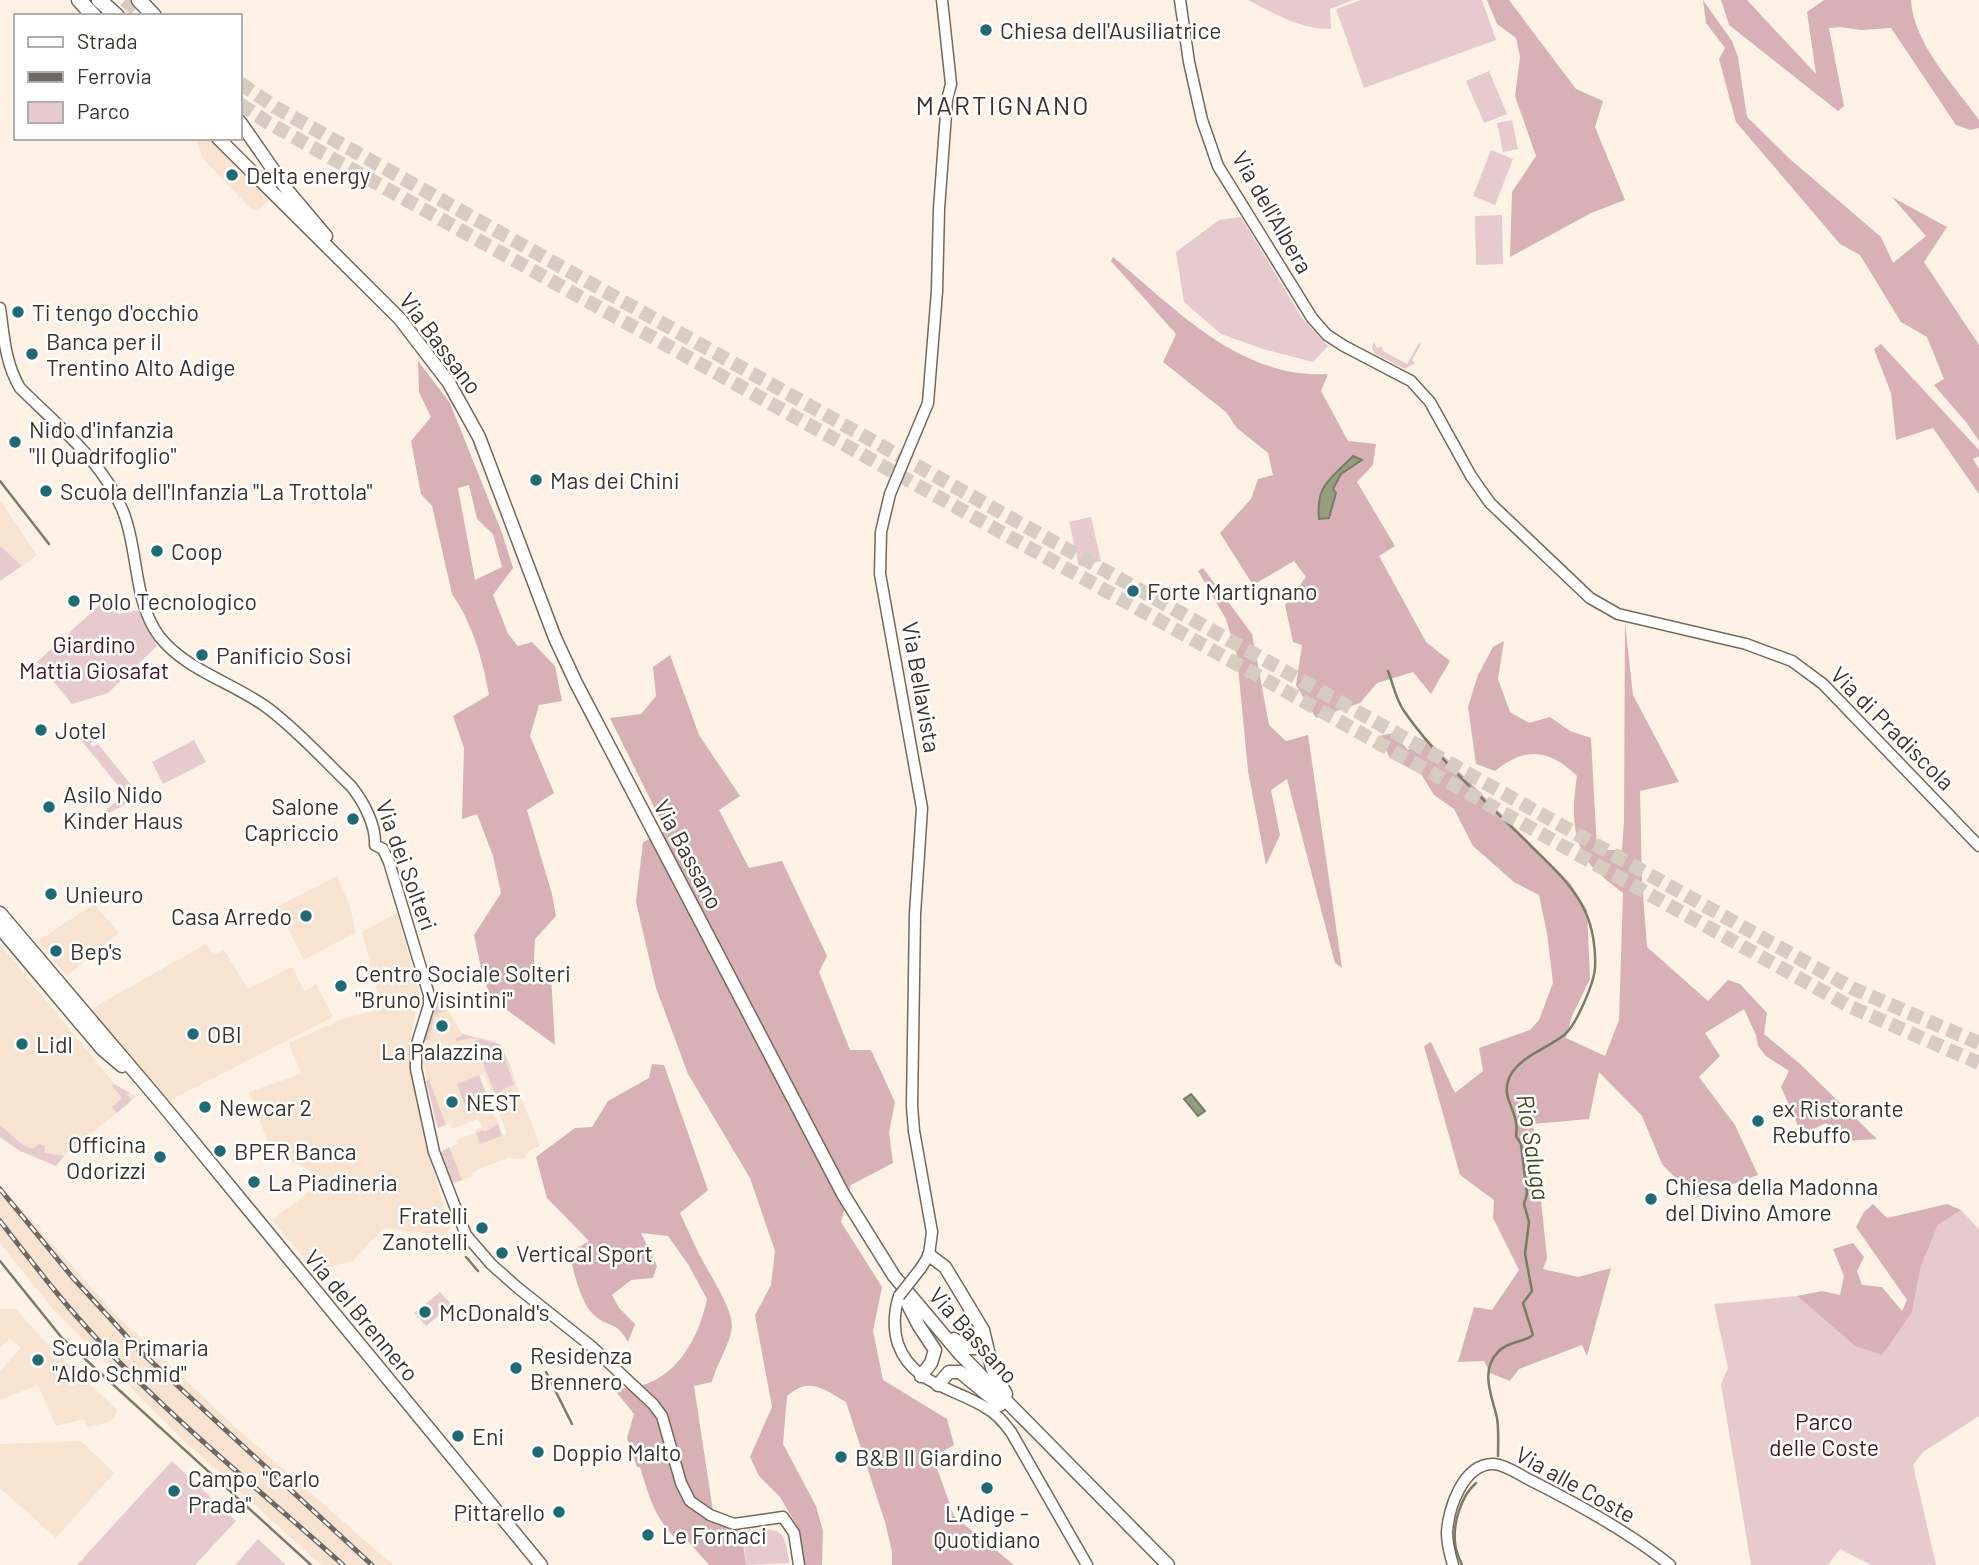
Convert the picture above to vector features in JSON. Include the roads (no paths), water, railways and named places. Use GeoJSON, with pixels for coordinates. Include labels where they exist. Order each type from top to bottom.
{"type":"FeatureCollection","features":[{"type":"Feature","properties":{"kind":"highway"},"geometry":{"type":"LineString","coordinates":[[79,0],[92,14]]}},
{"type":"Feature","properties":{"kind":"highway"},"geometry":{"type":"LineString","coordinates":[[99,0],[115,14]]}},
{"type":"Feature","properties":{"kind":"highway"},"geometry":{"type":"LineString","coordinates":[[139,0],[152,14]]}},
{"type":"Feature","properties":{"kind":"main road"},"geometry":{"type":"LineString","coordinates":[[242,125],[288,191],[376,294]]}},
{"type":"Feature","properties":{"kind":"main road","name":"Via Bassano"},"geometry":{"type":"LineString","coordinates":[[220,140],[376,294],[424,347],[470,418],[495,477],[551,629],[576,683],[843,1194],[894,1276],[959,1353],[1168,1565]]}},
{"type":"Feature","properties":{"kind":"main road","name":"Via del Brennero"},"geometry":{"type":"LineString","coordinates":[[0,913],[150,1090],[541,1565]]}},
{"type":"Feature","properties":{"kind":"main road","name":"Via del Brennero"},"geometry":{"type":"LineString","coordinates":[[0,928],[102,1049],[150,1090]]}},
{"type":"Feature","properties":{"kind":"main road"},"geometry":{"type":"LineString","coordinates":[[929,1255],[945,1267],[983,1331],[998,1382],[1024,1420]]}},
{"type":"Feature","properties":{"kind":"main road"},"geometry":{"type":"LineString","coordinates":[[894,1276],[961,1347],[970,1349],[979,1345],[979,1326]]}},
{"type":"Feature","properties":{"kind":"main road"},"geometry":{"type":"LineString","coordinates":[[894,1276],[910,1311],[935,1350],[931,1363],[921,1376]]}},
{"type":"Feature","properties":{"kind":"main road"},"geometry":{"type":"LineString","coordinates":[[938,1385],[949,1372],[960,1372],[1009,1413],[1024,1420]]}},
{"type":"Feature","properties":{"kind":"street","name":"Via Bellavista"},"geometry":{"type":"LineString","coordinates":[[929,1255],[932,1232],[912,1106],[913,978],[922,808],[880,575],[881,532],[890,494],[928,403],[937,291],[939,209],[947,100],[951,84],[942,0]]}},
{"type":"Feature","properties":{"kind":"street","name":"Via dell'Albera"},"geometry":{"type":"LineString","coordinates":[[1180,0],[1189,62],[1202,120],[1218,166],[1312,318],[1327,335],[1344,346]]}},
{"type":"Feature","properties":{"kind":"street","name":"Via dei Solteri"},"geometry":{"type":"LineString","coordinates":[[0,308],[7,357],[16,381],[93,463],[116,495],[129,529],[143,604],[160,636],[202,670],[268,708],[351,786],[361,799],[376,836],[375,845],[383,849],[389,862],[429,995],[429,1005],[416,1047],[416,1069],[434,1152],[466,1235],[491,1264],[591,1346],[653,1404],[662,1416],[681,1483],[690,1501],[710,1515],[734,1524],[783,1517],[794,1533],[799,1565]]}},
{"type":"Feature","properties":{"kind":"street","name":"Via di Pradiscola"},"geometry":{"type":"LineString","coordinates":[[1344,346],[1412,382],[1430,402],[1490,503],[1590,598],[1618,614],[1746,644],[1792,662],[1823,684],[1979,846]]}},
{"type":"Feature","properties":{"kind":"street"},"geometry":{"type":"LineString","coordinates":[[910,835],[918,858]]}},
{"type":"Feature","properties":{"kind":"street"},"geometry":{"type":"LineString","coordinates":[[929,1255],[899,1296],[894,1315],[897,1342],[905,1360],[921,1376],[982,1405],[1001,1419],[1087,1565]]}},
{"type":"Feature","properties":{"kind":"street","name":"Via alle Coste"},"geometry":{"type":"LineString","coordinates":[[1453,1565],[1447,1534],[1452,1507],[1465,1479],[1480,1467],[1492,1464],[1538,1484],[1649,1548],[1670,1565]]}},
{"type":"Feature","properties":{"kind":"waterway"},"geometry":{"type":"LineString","coordinates":[[0,481],[49,544]]}},
{"type":"Feature","properties":{"kind":"waterway","name":"Rio Saluga"},"geometry":{"type":"LineString","coordinates":[[1388,671],[1401,707],[1417,729],[1464,781],[1568,884],[1585,911],[1593,939],[1594,975],[1574,1023],[1564,1035],[1517,1066],[1508,1081],[1507,1095],[1516,1120],[1516,1136],[1521,1144],[1527,1194],[1524,1204],[1529,1222],[1525,1254],[1532,1291],[1523,1303],[1533,1335],[1503,1348],[1493,1358],[1490,1366],[1489,1383],[1498,1423],[1498,1456]]}},
{"type":"Feature","properties":{"kind":"waterway"},"geometry":{"type":"LineString","coordinates":[[466,1257],[478,1271]]}},
{"type":"Feature","properties":{"kind":"waterway"},"geometry":{"type":"LineString","coordinates":[[0,1261],[62,1338],[311,1565]]}},
{"type":"Feature","properties":{"kind":"waterway"},"geometry":{"type":"LineString","coordinates":[[546,1372],[572,1424]]}},
{"type":"Feature","properties":{"kind":"waterway","name":"Rio Saluga"},"geometry":{"type":"LineString","coordinates":[[1462,1565],[1456,1548],[1455,1527],[1462,1502],[1476,1483]]}},
{"type":"Feature","properties":{"kind":"tunnel"},"geometry":{"type":"LineString","coordinates":[[125,0],[141,14]]}},
{"type":"Feature","properties":{"kind":"tunnel"},"geometry":{"type":"LineString","coordinates":[[242,84],[275,107],[1854,989],[1979,1043]]}},
{"type":"Feature","properties":{"kind":"tunnel"},"geometry":{"type":"LineString","coordinates":[[242,105],[267,122],[1851,1007],[1979,1063]]}},
{"type":"Feature","properties":{"kind":"railway"},"geometry":{"type":"LineString","coordinates":[[0,1189],[73,1278],[141,1352],[372,1565]]}},
{"type":"Feature","properties":{"kind":"railway"},"geometry":{"type":"LineString","coordinates":[[0,1221],[73,1312],[128,1371],[188,1428],[343,1565]]}},
{"type":"Feature","properties":{"kind":"place","name":"Chiesa dell'Ausiliatrice"},"geometry":{"type":"Point","coordinates":[986,30]}},
{"type":"Feature","properties":{"kind":"place","name":"Delta energy"},"geometry":{"type":"Point","coordinates":[232,175]}},
{"type":"Feature","properties":{"kind":"place","name":"Ti tengo d'occhio"},"geometry":{"type":"Point","coordinates":[18,312]}},
{"type":"Feature","properties":{"kind":"place","name":"Banca per il Trentino Alto Adige"},"geometry":{"type":"Point","coordinates":[32,354]}},
{"type":"Feature","properties":{"kind":"place","name":"Nido d'infanzia \"Il Quadrifoglio\""},"geometry":{"type":"Point","coordinates":[15,442]}},
{"type":"Feature","properties":{"kind":"place","name":"Mas dei Chini"},"geometry":{"type":"Point","coordinates":[536,480]}},
{"type":"Feature","properties":{"kind":"place","name":"Scuola dell'Infanzia \"La Trottola\""},"geometry":{"type":"Point","coordinates":[46,491]}},
{"type":"Feature","properties":{"kind":"place","name":"Coop"},"geometry":{"type":"Point","coordinates":[157,551]}},
{"type":"Feature","properties":{"kind":"place","name":"Forte Martignano"},"geometry":{"type":"Point","coordinates":[1133,591]}},
{"type":"Feature","properties":{"kind":"place","name":"Polo Tecnologico"},"geometry":{"type":"Point","coordinates":[74,601]}},
{"type":"Feature","properties":{"kind":"place","name":"Panificio Sosi"},"geometry":{"type":"Point","coordinates":[202,655]}},
{"type":"Feature","properties":{"kind":"place","name":"Jotel"},"geometry":{"type":"Point","coordinates":[41,730]}},
{"type":"Feature","properties":{"kind":"place","name":"Asilo Nido Kinder Haus"},"geometry":{"type":"Point","coordinates":[49,807]}},
{"type":"Feature","properties":{"kind":"place","name":"Salone Capriccio"},"geometry":{"type":"Point","coordinates":[353,819]}},
{"type":"Feature","properties":{"kind":"place","name":"Unieuro"},"geometry":{"type":"Point","coordinates":[51,894]}},
{"type":"Feature","properties":{"kind":"place","name":"Casa Arredo"},"geometry":{"type":"Point","coordinates":[306,916]}},
{"type":"Feature","properties":{"kind":"place","name":"Bep's"},"geometry":{"type":"Point","coordinates":[56,951]}},
{"type":"Feature","properties":{"kind":"place","name":"Centro Sociale Solteri \"Bruno Visintini\""},"geometry":{"type":"Point","coordinates":[341,986]}},
{"type":"Feature","properties":{"kind":"place","name":"La Palazzina"},"geometry":{"type":"Point","coordinates":[442,1026]}},
{"type":"Feature","properties":{"kind":"place","name":"OBI"},"geometry":{"type":"Point","coordinates":[193,1034]}},
{"type":"Feature","properties":{"kind":"place","name":"Lidl"},"geometry":{"type":"Point","coordinates":[22,1044]}},
{"type":"Feature","properties":{"kind":"place","name":"NEST"},"geometry":{"type":"Point","coordinates":[452,1102]}},
{"type":"Feature","properties":{"kind":"place","name":"Newcar 2"},"geometry":{"type":"Point","coordinates":[205,1107]}},
{"type":"Feature","properties":{"kind":"place","name":"ex Ristorante Rebuffo"},"geometry":{"type":"Point","coordinates":[1758,1121]}},
{"type":"Feature","properties":{"kind":"place","name":"BPER Banca"},"geometry":{"type":"Point","coordinates":[220,1151]}},
{"type":"Feature","properties":{"kind":"place","name":"Officina Odorizzi"},"geometry":{"type":"Point","coordinates":[160,1157]}},
{"type":"Feature","properties":{"kind":"place","name":"La Piadineria"},"geometry":{"type":"Point","coordinates":[254,1182]}},
{"type":"Feature","properties":{"kind":"place","name":"Chiesa della Madonna del Divino Amore"},"geometry":{"type":"Point","coordinates":[1651,1199]}},
{"type":"Feature","properties":{"kind":"place","name":"Fratelli Zanotelli"},"geometry":{"type":"Point","coordinates":[482,1228]}},
{"type":"Feature","properties":{"kind":"place","name":"Vertical Sport"},"geometry":{"type":"Point","coordinates":[502,1253]}},
{"type":"Feature","properties":{"kind":"place","name":"McDonald's"},"geometry":{"type":"Point","coordinates":[425,1312]}},
{"type":"Feature","properties":{"kind":"place","name":"Scuola Primaria \"Aldo Schmid\""},"geometry":{"type":"Point","coordinates":[38,1360]}},
{"type":"Feature","properties":{"kind":"place","name":"Residenza Brennero"},"geometry":{"type":"Point","coordinates":[516,1368]}},
{"type":"Feature","properties":{"kind":"place","name":"Eni"},"geometry":{"type":"Point","coordinates":[458,1436]}},
{"type":"Feature","properties":{"kind":"place","name":"Doppio Malto"},"geometry":{"type":"Point","coordinates":[538,1452]}},
{"type":"Feature","properties":{"kind":"place","name":"B&B Il Giardino"},"geometry":{"type":"Point","coordinates":[841,1457]}},
{"type":"Feature","properties":{"kind":"place","name":"L'Adige - Quotidiano"},"geometry":{"type":"Point","coordinates":[987,1488]}},
{"type":"Feature","properties":{"kind":"place","name":"Campo \"Carlo Prada\""},"geometry":{"type":"Point","coordinates":[174,1491]}},
{"type":"Feature","properties":{"kind":"place","name":"Pittarello"},"geometry":{"type":"Point","coordinates":[559,1512]}},
{"type":"Feature","properties":{"kind":"place","name":"Le Fornaci"},"geometry":{"type":"Point","coordinates":[648,1535]}},
{"type":"Feature","properties":{"kind":"district","name":"MARTIGNANO"},"geometry":{"type":"Point","coordinates":[1003,104]}},
{"type":"Feature","properties":{"kind":"park label","name":"Giardino Mattia Giosafat"},"geometry":{"type":"Point","coordinates":[94,657]}},
{"type":"Feature","properties":{"kind":"park label","name":"Parco delle Coste"},"geometry":{"type":"Point","coordinates":[1824,1434]}}]}
